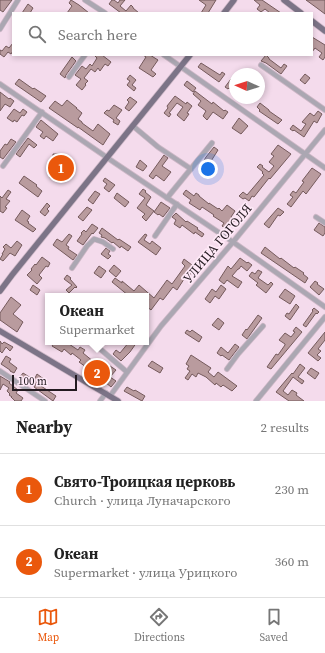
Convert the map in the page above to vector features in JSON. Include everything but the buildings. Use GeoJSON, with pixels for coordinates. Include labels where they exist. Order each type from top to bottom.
{"type":"FeatureCollection","features":[{"type":"Feature","properties":{"kind":"main road"},"geometry":{"type":"LineString","coordinates":[[225,12],[234,0]]}},
{"type":"Feature","properties":{"kind":"main road"},"geometry":{"type":"LineString","coordinates":[[284,0],[300,12]]}},
{"type":"Feature","properties":{"kind":"main road"},"geometry":{"type":"LineString","coordinates":[[313,22],[325,31]]}},
{"type":"Feature","properties":{"kind":"main road"},"geometry":{"type":"LineString","coordinates":[[0,292],[16,270],[189,56]]}},
{"type":"Feature","properties":{"kind":"main road"},"geometry":{"type":"LineString","coordinates":[[0,330],[118,401]]}},
{"type":"Feature","properties":{"kind":"street"},"geometry":{"type":"LineString","coordinates":[[0,29],[18,0]]}},
{"type":"Feature","properties":{"kind":"street"},"geometry":{"type":"LineString","coordinates":[[85,0],[103,12]]}},
{"type":"Feature","properties":{"kind":"street"},"geometry":{"type":"LineString","coordinates":[[69,77],[84,56]]}},
{"type":"Feature","properties":{"kind":"street"},"geometry":{"type":"LineString","coordinates":[[165,56],[325,168]]}},
{"type":"Feature","properties":{"kind":"street"},"geometry":{"type":"LineString","coordinates":[[261,65],[325,110]]}},
{"type":"Feature","properties":{"kind":"street"},"geometry":{"type":"LineString","coordinates":[[0,84],[325,307]]}},
{"type":"Feature","properties":{"kind":"street"},"geometry":{"type":"LineString","coordinates":[[3,166],[42,112]]}},
{"type":"Feature","properties":{"kind":"street"},"geometry":{"type":"LineString","coordinates":[[133,126],[158,147],[191,169]]}},
{"type":"Feature","properties":{"kind":"street","name":"УЛИЦА ГОГОЛЯ"},"geometry":{"type":"LineString","coordinates":[[149,343],[161,326],[325,130]]}},
{"type":"Feature","properties":{"kind":"street"},"geometry":{"type":"LineString","coordinates":[[167,198],[212,144]]}},
{"type":"Feature","properties":{"kind":"street"},"geometry":{"type":"LineString","coordinates":[[155,236],[177,204]]}},
{"type":"Feature","properties":{"kind":"street"},"geometry":{"type":"LineString","coordinates":[[316,216],[325,223]]}},
{"type":"Feature","properties":{"kind":"street"},"geometry":{"type":"LineString","coordinates":[[72,268],[87,246],[94,240],[103,242],[113,249]]}},
{"type":"Feature","properties":{"kind":"street"},"geometry":{"type":"LineString","coordinates":[[256,401],[325,317]]}},
{"type":"Feature","properties":{"kind":"street"},"geometry":{"type":"LineString","coordinates":[[227,369],[263,326]]}},
{"type":"Feature","properties":{"kind":"street"},"geometry":{"type":"LineString","coordinates":[[96,345],[128,372]]}},
{"type":"Feature","properties":{"kind":"street","name":"УЛИЦА ГОГОЛЯ"},"geometry":{"type":"LineString","coordinates":[[100,401],[108,395],[128,372],[147,345]]}},
{"type":"Feature","properties":{"kind":"street"},"geometry":{"type":"LineString","coordinates":[[0,370],[45,401]]}},
{"type":"Feature","properties":{"kind":"place","name":"Свято-Троицкая церковь"},"geometry":{"type":"Point","coordinates":[61,168]}},
{"type":"Feature","properties":{"kind":"place","name":"Океан"},"geometry":{"type":"Point","coordinates":[97,373]}}]}
